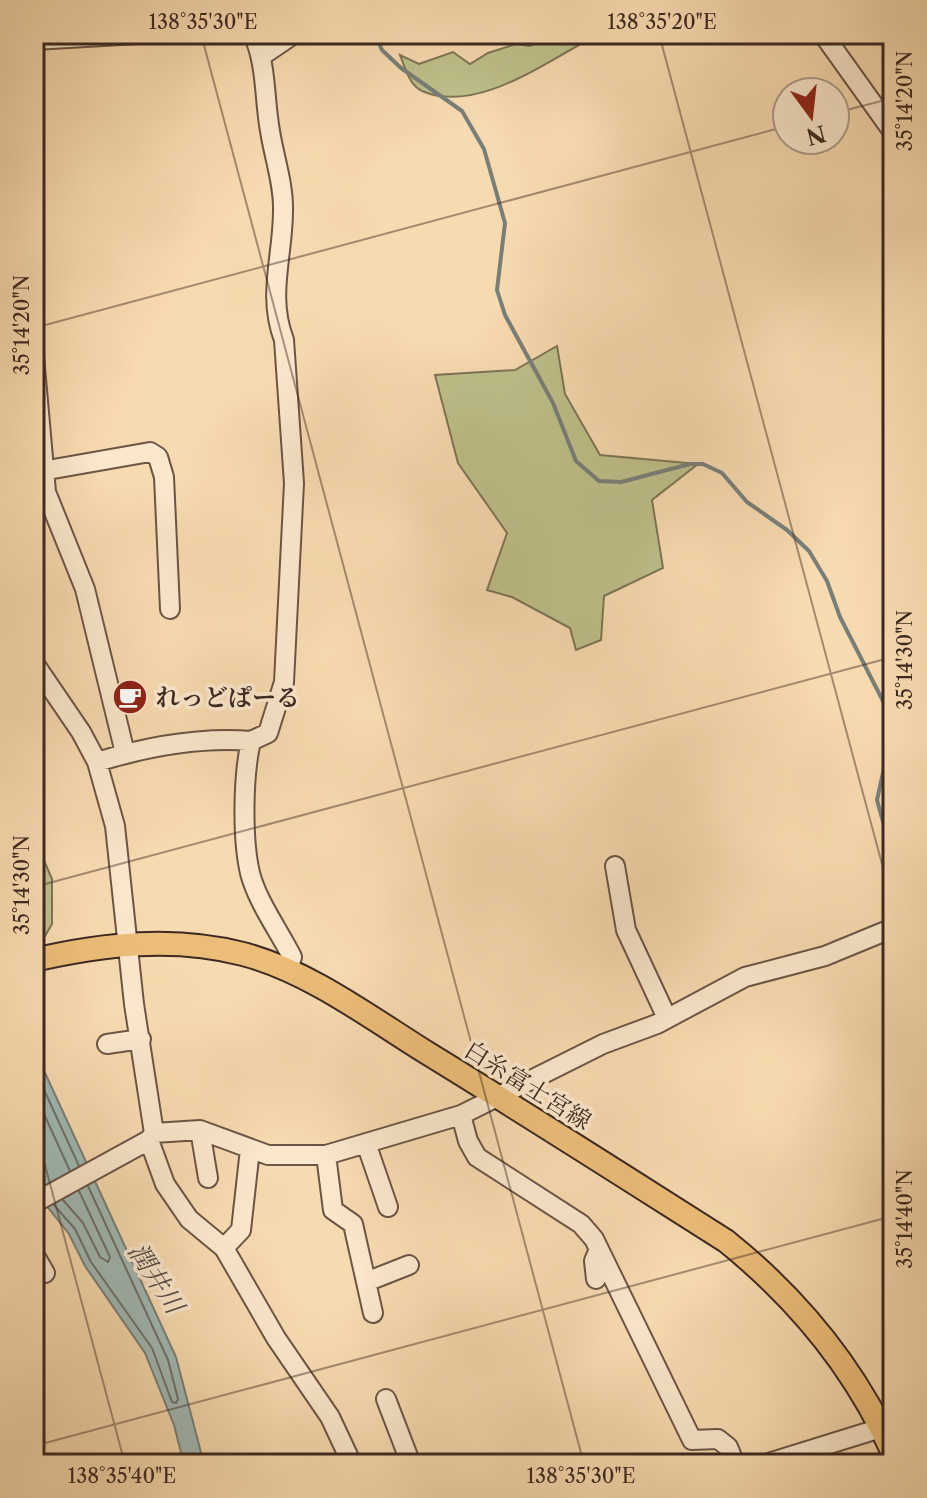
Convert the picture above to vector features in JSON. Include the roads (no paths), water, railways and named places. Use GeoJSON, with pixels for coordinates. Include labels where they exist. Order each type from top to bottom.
{"type":"FeatureCollection","features":[{"type":"Feature","properties":{"kind":"main road","name":"白糸富士宮線"},"geometry":{"type":"LineString","coordinates":[[34,960],[127,944],[208,946],[246,954],[288,970],[497,1096],[726,1241],[764,1272],[846,1366],[893,1453]]}},
{"type":"Feature","properties":{"kind":"street"},"geometry":{"type":"LineString","coordinates":[[34,40],[138,34]]}},
{"type":"Feature","properties":{"kind":"street"},"geometry":{"type":"LineString","coordinates":[[97,762],[125,753],[229,740],[251,741],[268,733],[284,682],[294,483],[284,340],[276,308],[284,209],[269,128],[263,55],[253,34]]}},
{"type":"Feature","properties":{"kind":"street"},"geometry":{"type":"LineString","coordinates":[[263,55],[294,34]]}},
{"type":"Feature","properties":{"kind":"street"},"geometry":{"type":"LineString","coordinates":[[823,34],[893,132]]}},
{"type":"Feature","properties":{"kind":"street"},"geometry":{"type":"LineString","coordinates":[[34,356],[46,492],[85,589],[125,753]]}},
{"type":"Feature","properties":{"kind":"street"},"geometry":{"type":"LineString","coordinates":[[42,471],[150,452],[158,457],[164,477],[170,609]]}},
{"type":"Feature","properties":{"kind":"street"},"geometry":{"type":"LineString","coordinates":[[34,663],[97,762],[115,826],[130,975],[140,1004],[152,1136],[165,1184],[189,1219],[224,1248],[276,1338],[330,1417],[352,1464]]}},
{"type":"Feature","properties":{"kind":"street"},"geometry":{"type":"LineString","coordinates":[[251,741],[247,757],[250,875],[292,957],[288,970]]}},
{"type":"Feature","properties":{"kind":"street"},"geometry":{"type":"LineString","coordinates":[[615,866],[626,930],[667,1018]]}},
{"type":"Feature","properties":{"kind":"street"},"geometry":{"type":"LineString","coordinates":[[34,1203],[108,1164],[152,1136],[200,1130],[268,1155],[326,1155],[461,1115],[603,1044],[667,1018],[745,977],[825,956],[893,928]]}},
{"type":"Feature","properties":{"kind":"street"},"geometry":{"type":"LineString","coordinates":[[111,981],[130,975]]}},
{"type":"Feature","properties":{"kind":"street"},"geometry":{"type":"LineString","coordinates":[[107,1044],[141,1039]]}},
{"type":"Feature","properties":{"kind":"street"},"geometry":{"type":"LineString","coordinates":[[461,1115],[468,1141],[477,1157],[581,1224],[599,1249],[692,1440],[718,1439],[728,1447],[735,1464]]}},
{"type":"Feature","properties":{"kind":"street"},"geometry":{"type":"LineString","coordinates":[[200,1130],[208,1178]]}},
{"type":"Feature","properties":{"kind":"street"},"geometry":{"type":"LineString","coordinates":[[366,1143],[388,1207]]}},
{"type":"Feature","properties":{"kind":"street"},"geometry":{"type":"LineString","coordinates":[[224,1248],[241,1230],[250,1149]]}},
{"type":"Feature","properties":{"kind":"street"},"geometry":{"type":"LineString","coordinates":[[326,1155],[333,1210],[353,1224],[373,1313]]}},
{"type":"Feature","properties":{"kind":"street"},"geometry":{"type":"LineString","coordinates":[[596,1279],[594,1261],[599,1249]]}},
{"type":"Feature","properties":{"kind":"street"},"geometry":{"type":"LineString","coordinates":[[34,1254],[45,1273]]}},
{"type":"Feature","properties":{"kind":"street"},"geometry":{"type":"LineString","coordinates":[[366,1282],[409,1265]]}},
{"type":"Feature","properties":{"kind":"street"},"geometry":{"type":"LineString","coordinates":[[386,1399],[411,1464]]}},
{"type":"Feature","properties":{"kind":"street"},"geometry":{"type":"LineString","coordinates":[[765,1464],[881,1428]]}},
{"type":"Feature","properties":{"kind":"water"},"geometry":{"type":"Polygon","coordinates":[[[34,1049],[176,1357],[204,1464],[184,1464],[174,1425],[145,1353],[85,1266],[69,1234],[34,1190],[34,1049]]]}},
{"type":"Feature","properties":{"kind":"waterway"},"geometry":{"type":"LineString","coordinates":[[375,34],[382,50],[401,68],[462,111],[484,149],[505,223],[497,290],[505,315],[553,403],[576,461],[599,481],[621,482],[690,464],[703,464],[722,473],[747,502],[787,530],[809,551],[827,581],[840,617],[883,701],[892,732],[877,800],[893,858]]}},
{"type":"Feature","properties":{"kind":"place","name":"れっどぱーる"},"geometry":{"type":"Point","coordinates":[130,697]}},
{"type":"Feature","properties":{"kind":"water label","name":"潤井川"},"geometry":{"type":"Point","coordinates":[156,1278]}}]}
